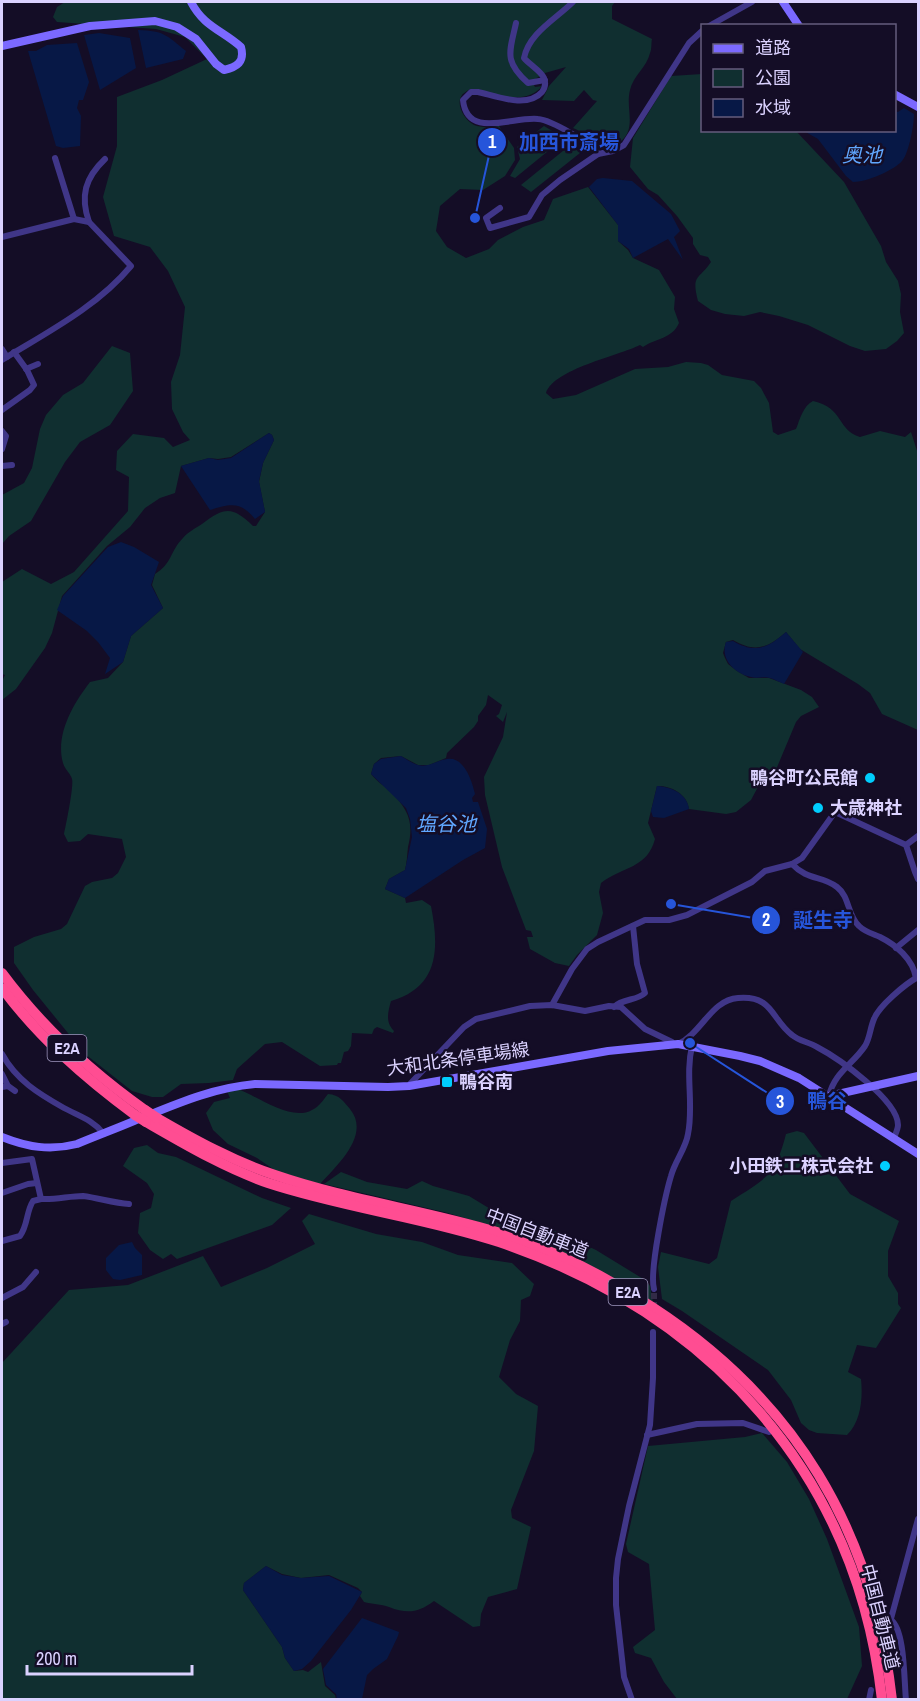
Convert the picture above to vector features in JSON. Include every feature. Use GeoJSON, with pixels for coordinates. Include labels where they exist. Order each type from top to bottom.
{"type":"FeatureCollection","features":[{"type":"Feature","properties":{"kind":"highway","name":"中国自動車道"},"geometry":{"type":"LineString","coordinates":[[2,973],[41,1022],[140,1112]]}},
{"type":"Feature","properties":{"kind":"highway","name":"中国自動車道"},"geometry":{"type":"LineString","coordinates":[[2,988],[34,1028],[64,1058],[211,1159],[268,1183],[308,1195],[461,1231],[530,1254],[568,1270],[616,1296],[665,1326],[692,1347],[727,1377],[765,1417],[798,1461],[821,1499],[844,1547],[860,1591],[876,1655],[882,1700]]}},
{"type":"Feature","properties":{"kind":"highway","name":"中国自動車道"},"geometry":{"type":"LineString","coordinates":[[152,1120],[275,1175],[314,1187],[463,1222],[535,1246],[612,1283],[670,1318],[698,1339],[750,1385],[773,1411],[813,1465],[830,1494],[854,1543],[870,1588],[880,1629],[892,1700]]}},
{"type":"Feature","properties":{"kind":"main road"},"geometry":{"type":"LineString","coordinates":[[2,46],[90,26],[155,21],[177,27],[196,39],[216,64],[224,70],[236,67],[241,62],[242,47],[204,21],[190,2]]}},
{"type":"Feature","properties":{"kind":"main road"},"geometry":{"type":"LineString","coordinates":[[783,2],[798,24]]}},
{"type":"Feature","properties":{"kind":"main road"},"geometry":{"type":"LineString","coordinates":[[896,95],[918,107]]}},
{"type":"Feature","properties":{"kind":"main road","name":"大和北条停車場線"},"geometry":{"type":"LineString","coordinates":[[2,1137],[30,1146],[61,1148],[184,1100],[234,1086],[255,1084],[409,1086],[608,1051],[675,1044],[720,1051],[760,1061],[799,1078],[918,1154]]}},
{"type":"Feature","properties":{"kind":"main road"},"geometry":{"type":"LineString","coordinates":[[829,1096],[918,1076]]}},
{"type":"Feature","properties":{"kind":"street"},"geometry":{"type":"LineString","coordinates":[[573,2],[543,27],[526,49],[524,58],[545,80],[546,84],[542,91],[535,97],[523,101],[471,92],[463,100],[464,110],[471,119],[484,124],[529,118],[542,119],[587,143],[598,154]]}},
{"type":"Feature","properties":{"kind":"street"},"geometry":{"type":"LineString","coordinates":[[713,24],[752,2]]}},
{"type":"Feature","properties":{"kind":"street"},"geometry":{"type":"LineString","coordinates":[[516,23],[509,56],[513,65],[528,83],[545,80]]}},
{"type":"Feature","properties":{"kind":"street"},"geometry":{"type":"LineString","coordinates":[[500,208],[486,218],[490,228],[529,217],[542,195],[560,180],[598,154],[613,151],[624,145],[689,43],[701,32]]}},
{"type":"Feature","properties":{"kind":"street"},"geometry":{"type":"LineString","coordinates":[[55,158],[74,219]]}},
{"type":"Feature","properties":{"kind":"street"},"geometry":{"type":"LineString","coordinates":[[2,349],[4,359],[115,285],[131,266],[89,222],[85,210],[83,197],[85,186],[105,159]]}},
{"type":"Feature","properties":{"kind":"street"},"geometry":{"type":"LineString","coordinates":[[2,237],[74,219],[89,222]]}},
{"type":"Feature","properties":{"kind":"street"},"geometry":{"type":"LineString","coordinates":[[2,410],[34,386],[14,352]]}},
{"type":"Feature","properties":{"kind":"street"},"geometry":{"type":"LineString","coordinates":[[26,369],[38,364]]}},
{"type":"Feature","properties":{"kind":"street"},"geometry":{"type":"LineString","coordinates":[[2,449],[7,434]]}},
{"type":"Feature","properties":{"kind":"street"},"geometry":{"type":"LineString","coordinates":[[2,466],[12,465]]}},
{"type":"Feature","properties":{"kind":"street"},"geometry":{"type":"LineString","coordinates":[[552,1005],[572,969],[587,949],[645,920],[669,920],[687,915],[752,882],[765,871],[792,864],[802,858],[836,812],[906,845],[918,879]]}},
{"type":"Feature","properties":{"kind":"street"},"geometry":{"type":"LineString","coordinates":[[906,845],[918,836]]}},
{"type":"Feature","properties":{"kind":"street"},"geometry":{"type":"LineString","coordinates":[[792,864],[804,875],[837,886],[845,895],[851,916],[859,926],[896,948],[913,966],[917,977],[879,1009],[872,1023],[867,1043],[831,1086],[829,1096]]}},
{"type":"Feature","properties":{"kind":"street"},"geometry":{"type":"LineString","coordinates":[[614,1007],[618,1003],[641,997],[645,993],[637,964],[633,926]]}},
{"type":"Feature","properties":{"kind":"street"},"geometry":{"type":"LineString","coordinates":[[896,948],[918,930]]}},
{"type":"Feature","properties":{"kind":"street"},"geometry":{"type":"LineString","coordinates":[[409,1086],[464,1027],[476,1019],[530,1006],[552,1005],[585,1011],[614,1007],[624,1009],[645,1029],[675,1044],[695,1033],[721,1003],[748,998],[760,1001],[769,1007],[793,1036],[847,1065],[872,1087],[894,1113],[898,1125],[894,1138]]}},
{"type":"Feature","properties":{"kind":"street"},"geometry":{"type":"LineString","coordinates":[[654,1289],[652,1283],[655,1260],[671,1176],[689,1131],[689,1074],[692,1046]]}},
{"type":"Feature","properties":{"kind":"street"},"geometry":{"type":"LineString","coordinates":[[2,1054],[20,1080],[63,1107],[96,1124],[103,1133]]}},
{"type":"Feature","properties":{"kind":"street"},"geometry":{"type":"LineString","coordinates":[[2,1074],[5,1087],[15,1090]]}},
{"type":"Feature","properties":{"kind":"street"},"geometry":{"type":"LineString","coordinates":[[2,1163],[32,1159],[41,1199]]}},
{"type":"Feature","properties":{"kind":"street"},"geometry":{"type":"LineString","coordinates":[[2,1193],[37,1183]]}},
{"type":"Feature","properties":{"kind":"street"},"geometry":{"type":"LineString","coordinates":[[2,1241],[20,1236],[33,1201],[81,1196],[129,1204]]}},
{"type":"Feature","properties":{"kind":"street"},"geometry":{"type":"LineString","coordinates":[[2,1298],[23,1287],[36,1272]]}},
{"type":"Feature","properties":{"kind":"street"},"geometry":{"type":"LineString","coordinates":[[632,1700],[624,1677],[616,1605],[616,1578],[629,1506],[651,1416],[653,1332]]}},
{"type":"Feature","properties":{"kind":"street"},"geometry":{"type":"LineString","coordinates":[[647,1435],[697,1424],[743,1423],[769,1432]]}},
{"type":"Feature","properties":{"kind":"street"},"geometry":{"type":"LineString","coordinates":[[906,1700],[900,1640],[896,1623],[890,1623],[918,1519]]}},
{"type":"Feature","properties":{"kind":"street"},"geometry":{"type":"LineString","coordinates":[[869,1700],[871,1690]]}},
{"type":"Feature","properties":{"kind":"green space"},"geometry":{"type":"Polygon","coordinates":[[[65,2],[615,2],[612,6],[612,19],[652,39],[646,63],[630,90],[630,125],[625,137],[619,143],[612,136],[598,139],[573,128],[597,101],[593,100],[584,90],[574,101],[542,100],[549,86],[566,67],[545,73],[532,81],[535,87],[542,86],[527,96],[508,97],[470,89],[462,94],[460,99],[460,108],[464,116],[477,126],[499,126],[514,148],[515,160],[505,176],[483,190],[460,189],[440,206],[436,231],[447,247],[466,258],[489,249],[498,240],[523,227],[544,220],[553,199],[588,187],[618,225],[618,241],[633,258],[659,270],[675,297],[674,309],[679,323],[676,328],[668,335],[643,347],[640,345],[573,370],[551,384],[546,393],[553,399],[576,395],[635,369],[668,367],[686,362],[701,363],[722,375],[754,381],[761,388],[769,403],[773,432],[778,435],[796,429],[804,409],[813,401],[830,409],[847,429],[860,437],[880,431],[905,437],[911,432],[918,454],[918,730],[882,714],[870,693],[800,649],[786,632],[773,642],[761,647],[748,646],[733,640],[726,642],[723,653],[728,664],[737,671],[749,678],[769,678],[801,690],[812,697],[819,707],[801,716],[796,722],[775,772],[759,785],[751,800],[736,812],[726,814],[689,809],[685,799],[678,792],[668,787],[657,786],[648,823],[655,839],[651,849],[640,862],[601,883],[599,892],[603,913],[597,935],[569,966],[555,963],[530,949],[527,937],[533,937],[531,931],[526,930],[502,867],[485,795],[484,777],[503,737],[507,712],[503,722],[496,716],[502,705],[488,695],[486,705],[474,727],[447,753],[446,758],[429,765],[418,765],[401,756],[381,758],[374,764],[371,774],[398,800],[410,824],[405,870],[389,879],[385,889],[405,898],[406,903],[422,900],[431,906],[434,921],[435,950],[432,964],[427,976],[419,986],[407,995],[391,1001],[388,1017],[393,1033],[377,1027],[372,1034],[352,1033],[351,1046],[348,1051],[344,1052],[341,1063],[337,1065],[320,1066],[282,1042],[265,1044],[237,1069],[233,1080],[181,1084],[163,1097],[152,1097],[132,1091],[85,1054],[14,963],[14,947],[34,937],[61,929],[67,924],[85,886],[92,882],[112,878],[118,873],[126,857],[122,839],[88,834],[80,841],[68,842],[64,834],[72,783],[61,752],[61,742],[67,720],[77,700],[90,682],[108,678],[123,662],[131,636],[163,608],[152,585],[155,574],[165,566],[185,536],[210,518],[228,511],[234,512],[256,526],[265,512],[259,482],[263,463],[274,440],[269,433],[231,457],[209,458],[181,466],[175,493],[160,498],[145,508],[130,527],[107,546],[62,596],[52,633],[45,648],[16,689],[2,700],[2,681],[5,675],[2,674],[2,582],[22,569],[51,584],[74,572],[128,511],[129,477],[116,470],[117,451],[133,434],[164,438],[173,447],[190,440],[183,432],[172,409],[171,382],[180,355],[185,307],[168,271],[150,247],[114,236],[103,197],[117,146],[117,97],[162,80],[207,59],[185,37],[156,29],[57,22],[53,17],[57,7],[65,2]]]}},
{"type":"Feature","properties":{"kind":"green space"},"geometry":{"type":"Polygon","coordinates":[[[701,74],[701,132],[797,132],[844,182],[881,246],[886,262],[898,281],[904,333],[897,341],[886,349],[865,351],[808,325],[779,316],[760,312],[744,316],[725,314],[711,310],[698,301],[695,286],[697,278],[711,262],[708,257],[700,255],[693,244],[693,238],[677,216],[658,195],[648,189],[630,167],[633,138],[671,76],[701,74]]]}},
{"type":"Feature","properties":{"kind":"green space"},"geometry":{"type":"Polygon","coordinates":[[[544,126],[564,138],[515,178],[510,176],[520,159],[517,147],[544,126]]]}},
{"type":"Feature","properties":{"kind":"green space"},"geometry":{"type":"Polygon","coordinates":[[[574,142],[585,149],[531,192],[521,185],[574,142]]]}},
{"type":"Feature","properties":{"kind":"green space"},"geometry":{"type":"Polygon","coordinates":[[[112,346],[130,353],[133,391],[110,425],[80,442],[65,462],[31,521],[9,536],[2,544],[2,495],[24,483],[32,468],[40,429],[46,415],[63,395],[83,383],[112,346]]]}},
{"type":"Feature","properties":{"kind":"green space"},"geometry":{"type":"Polygon","coordinates":[[[238,1089],[274,1107],[294,1113],[312,1110],[328,1094],[336,1096],[350,1109],[355,1119],[357,1129],[354,1139],[342,1159],[320,1184],[276,1171],[257,1158],[228,1144],[213,1130],[206,1113],[214,1102],[230,1098],[227,1091],[238,1089]]]}},
{"type":"Feature","properties":{"kind":"green space"},"geometry":{"type":"Polygon","coordinates":[[[797,1131],[804,1133],[850,1194],[899,1221],[888,1251],[888,1276],[898,1293],[898,1304],[901,1308],[876,1348],[857,1345],[848,1372],[861,1379],[862,1394],[858,1417],[847,1435],[817,1433],[809,1430],[801,1423],[791,1400],[768,1370],[662,1299],[658,1267],[661,1252],[709,1264],[717,1258],[731,1201],[768,1175],[778,1159],[786,1134],[797,1131]]]}},
{"type":"Feature","properties":{"kind":"green space"},"geometry":{"type":"Polygon","coordinates":[[[147,1145],[158,1153],[176,1157],[262,1198],[291,1208],[272,1225],[177,1259],[171,1254],[163,1259],[150,1250],[138,1233],[140,1213],[151,1208],[154,1194],[147,1183],[123,1166],[134,1148],[147,1145]]]}},
{"type":"Feature","properties":{"kind":"green space"},"geometry":{"type":"Polygon","coordinates":[[[341,1172],[367,1182],[407,1189],[422,1181],[469,1196],[492,1210],[539,1224],[545,1227],[546,1233],[555,1231],[596,1250],[645,1280],[650,1286],[653,1302],[609,1276],[485,1224],[324,1184],[341,1172]]]}},
{"type":"Feature","properties":{"kind":"green space"},"geometry":{"type":"Polygon","coordinates":[[[309,1214],[376,1234],[422,1242],[458,1255],[512,1263],[534,1284],[530,1296],[521,1300],[520,1321],[510,1340],[499,1377],[516,1394],[538,1406],[534,1451],[511,1510],[512,1518],[531,1527],[517,1589],[488,1597],[481,1614],[480,1626],[473,1627],[434,1601],[417,1610],[401,1611],[364,1602],[360,1596],[362,1592],[358,1588],[329,1575],[301,1578],[282,1574],[266,1566],[244,1583],[243,1590],[282,1647],[285,1658],[294,1671],[308,1672],[321,1662],[325,1686],[335,1695],[336,1699],[2,1699],[2,1363],[69,1290],[128,1285],[203,1256],[221,1287],[267,1268],[315,1244],[302,1221],[309,1214]]]}},
{"type":"Feature","properties":{"kind":"green space"},"geometry":{"type":"Polygon","coordinates":[[[762,1433],[787,1462],[809,1499],[827,1539],[859,1627],[862,1666],[847,1699],[677,1699],[664,1682],[651,1658],[635,1653],[633,1647],[655,1630],[649,1564],[628,1552],[626,1544],[648,1446],[745,1437],[762,1433]]]}},
{"type":"Feature","properties":{"kind":"water"},"geometry":{"type":"Polygon","coordinates":[[[138,30],[154,31],[169,38],[186,51],[183,59],[146,68],[138,30]]]}},
{"type":"Feature","properties":{"kind":"water"},"geometry":{"type":"Polygon","coordinates":[[[99,33],[130,38],[136,68],[100,90],[84,35],[99,33]]]}},
{"type":"Feature","properties":{"kind":"water"},"geometry":{"type":"Polygon","coordinates":[[[77,43],[89,82],[83,100],[79,100],[77,108],[81,116],[80,146],[63,148],[56,146],[28,51],[36,51],[47,45],[77,43]]]}},
{"type":"Feature","properties":{"kind":"water","name":"奥池"},"geometry":{"type":"Polygon","coordinates":[[[904,108],[914,114],[911,139],[905,157],[892,168],[865,180],[853,182],[818,139],[806,132],[896,132],[896,111],[904,108]]]}},
{"type":"Feature","properties":{"kind":"water"},"geometry":{"type":"Polygon","coordinates":[[[597,179],[632,181],[671,214],[680,231],[674,237],[683,260],[668,239],[633,258],[629,249],[618,241],[618,225],[589,187],[597,179]]]}},
{"type":"Feature","properties":{"kind":"water"},"geometry":{"type":"Polygon","coordinates":[[[269,433],[274,440],[263,463],[259,481],[265,512],[255,519],[245,509],[235,506],[210,510],[181,466],[209,458],[218,460],[231,458],[269,433]]]}},
{"type":"Feature","properties":{"kind":"water"},"geometry":{"type":"Polygon","coordinates":[[[121,542],[159,562],[151,585],[163,608],[131,636],[123,662],[105,674],[110,658],[98,642],[87,631],[57,610],[63,596],[108,547],[121,542]]]}},
{"type":"Feature","properties":{"kind":"water"},"geometry":{"type":"Polygon","coordinates":[[[786,632],[803,652],[784,684],[768,677],[753,678],[745,675],[734,669],[727,659],[726,642],[733,641],[748,647],[761,647],[773,642],[786,632]]]}},
{"type":"Feature","properties":{"kind":"water","name":"塩谷池"},"geometry":{"type":"Polygon","coordinates":[[[401,756],[422,766],[447,759],[453,759],[463,765],[475,794],[472,798],[473,802],[478,802],[487,829],[485,848],[405,898],[385,889],[389,879],[405,870],[412,837],[410,819],[406,808],[371,774],[374,764],[381,759],[401,756]]]}},
{"type":"Feature","properties":{"kind":"water"},"geometry":{"type":"Polygon","coordinates":[[[657,786],[678,792],[685,799],[689,809],[664,818],[653,817],[651,811],[657,786]]]}},
{"type":"Feature","properties":{"kind":"water"},"geometry":{"type":"Polygon","coordinates":[[[132,1242],[142,1255],[142,1275],[120,1280],[113,1279],[106,1270],[106,1258],[119,1245],[132,1242]]]}},
{"type":"Feature","properties":{"kind":"water"},"geometry":{"type":"Polygon","coordinates":[[[266,1566],[282,1575],[301,1578],[329,1576],[362,1592],[351,1610],[311,1661],[302,1669],[294,1671],[285,1658],[282,1647],[243,1590],[244,1583],[266,1566]]]}},
{"type":"Feature","properties":{"kind":"water"},"geometry":{"type":"Polygon","coordinates":[[[362,1618],[399,1632],[398,1636],[387,1659],[367,1675],[362,1699],[337,1699],[336,1694],[326,1685],[323,1669],[362,1618]]]}},
{"type":"Feature","properties":{"kind":"tunnel"},"geometry":{"type":"LineString","coordinates":[[654,1289],[654,1308]]}},
{"type":"Feature","properties":{"kind":"place","name":"加西市斎場"},"geometry":{"type":"Point","coordinates":[475,218]}},
{"type":"Feature","properties":{"kind":"place","name":"鴨谷町公民館"},"geometry":{"type":"Point","coordinates":[870,778]}},
{"type":"Feature","properties":{"kind":"place","name":"大歳神社"},"geometry":{"type":"Point","coordinates":[818,808]}},
{"type":"Feature","properties":{"kind":"place","name":"誕生寺"},"geometry":{"type":"Point","coordinates":[671,904]}},
{"type":"Feature","properties":{"kind":"place","name":"鴨谷"},"geometry":{"type":"Point","coordinates":[690,1043]}},
{"type":"Feature","properties":{"kind":"place","name":"鴨谷南"},"geometry":{"type":"Point","coordinates":[447,1082]}},
{"type":"Feature","properties":{"kind":"place","name":"小田鉄工株式会社"},"geometry":{"type":"Point","coordinates":[885,1166]}}]}
